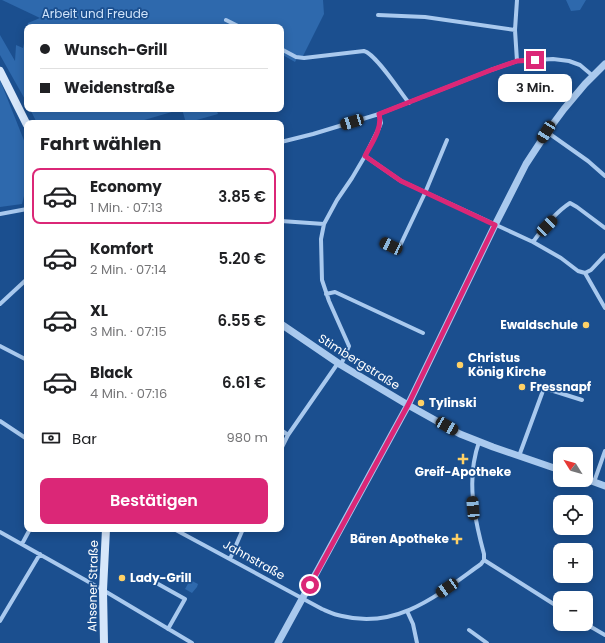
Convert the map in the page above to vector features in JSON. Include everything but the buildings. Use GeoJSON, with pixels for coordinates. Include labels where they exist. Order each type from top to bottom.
{"type":"FeatureCollection","features":[{"type":"Feature","properties":{"kind":"main road"},"geometry":{"type":"LineString","coordinates":[[0,71],[24,120]]}},
{"type":"Feature","properties":{"kind":"main road","name":"Ahsener Straße"},"geometry":{"type":"LineString","coordinates":[[104,643],[103,590],[106,532]]}},
{"type":"Feature","properties":{"kind":"street"},"geometry":{"type":"LineString","coordinates":[[517,0],[515,30],[517,61]]}},
{"type":"Feature","properties":{"kind":"street"},"geometry":{"type":"LineString","coordinates":[[378,15],[425,17],[515,30]]}},
{"type":"Feature","properties":{"kind":"street"},"geometry":{"type":"LineString","coordinates":[[226,20],[234,24]]}},
{"type":"Feature","properties":{"kind":"street"},"geometry":{"type":"LineString","coordinates":[[284,51],[296,57],[304,58],[364,51],[368,52],[378,62],[409,103]]}},
{"type":"Feature","properties":{"kind":"street"},"geometry":{"type":"LineString","coordinates":[[284,141],[379,114],[517,61],[553,59],[569,61],[580,65],[593,76]]}},
{"type":"Feature","properties":{"kind":"street"},"geometry":{"type":"LineString","coordinates":[[278,643],[408,405],[526,164],[546,132],[564,109],[605,64]]}},
{"type":"Feature","properties":{"kind":"street"},"geometry":{"type":"LineString","coordinates":[[284,443],[288,435],[339,364],[349,346],[326,294],[322,280],[321,239],[324,224],[337,200],[365,156],[379,128],[381,123],[379,114]]}},
{"type":"Feature","properties":{"kind":"street"},"geometry":{"type":"LineString","coordinates":[[546,132],[588,161],[605,176]]}},
{"type":"Feature","properties":{"kind":"street"},"geometry":{"type":"LineString","coordinates":[[383,243],[398,250],[425,193],[447,140]]}},
{"type":"Feature","properties":{"kind":"street"},"geometry":{"type":"LineString","coordinates":[[365,156],[401,181],[533,242],[561,258],[578,271],[585,273],[591,270],[605,255]]}},
{"type":"Feature","properties":{"kind":"street"},"geometry":{"type":"LineString","coordinates":[[533,242],[564,207],[570,204],[577,207],[605,228]]}},
{"type":"Feature","properties":{"kind":"street"},"geometry":{"type":"LineString","coordinates":[[0,214],[24,210]]}},
{"type":"Feature","properties":{"kind":"street"},"geometry":{"type":"LineString","coordinates":[[284,221],[324,224]]}},
{"type":"Feature","properties":{"kind":"street"},"geometry":{"type":"LineString","coordinates":[[585,273],[605,308]]}},
{"type":"Feature","properties":{"kind":"street"},"geometry":{"type":"LineString","coordinates":[[0,304],[24,282]]}},
{"type":"Feature","properties":{"kind":"street"},"geometry":{"type":"LineString","coordinates":[[326,294],[335,292],[423,333]]}},
{"type":"Feature","properties":{"kind":"street","name":"Stimbergstraße"},"geometry":{"type":"LineString","coordinates":[[284,326],[339,364],[460,434],[478,442],[553,468]]}},
{"type":"Feature","properties":{"kind":"street"},"geometry":{"type":"LineString","coordinates":[[0,346],[24,358]]}},
{"type":"Feature","properties":{"kind":"street"},"geometry":{"type":"LineString","coordinates":[[519,456],[544,388],[582,400]]}},
{"type":"Feature","properties":{"kind":"street"},"geometry":{"type":"LineString","coordinates":[[0,421],[24,437]]}},
{"type":"Feature","properties":{"kind":"street"},"geometry":{"type":"LineString","coordinates":[[284,432],[288,435]]}},
{"type":"Feature","properties":{"kind":"street"},"geometry":{"type":"LineString","coordinates":[[478,442],[473,466],[472,495],[475,522],[484,554],[484,560],[553,604]]}},
{"type":"Feature","properties":{"kind":"street"},"geometry":{"type":"LineString","coordinates":[[605,452],[594,482],[605,486]]}},
{"type":"Feature","properties":{"kind":"street"},"geometry":{"type":"LineString","coordinates":[[0,532],[103,590],[192,643]]}},
{"type":"Feature","properties":{"kind":"street"},"geometry":{"type":"LineString","coordinates":[[22,544],[28,532]]}},
{"type":"Feature","properties":{"kind":"street","name":"Jahnstraße"},"geometry":{"type":"LineString","coordinates":[[180,532],[322,609],[350,618],[372,619],[396,615],[428,602],[481,564],[484,560]]}},
{"type":"Feature","properties":{"kind":"street"},"geometry":{"type":"LineString","coordinates":[[230,559],[242,532]]}},
{"type":"Feature","properties":{"kind":"street"},"geometry":{"type":"LineString","coordinates":[[0,621],[40,554]]}},
{"type":"Feature","properties":{"kind":"street"},"geometry":{"type":"LineString","coordinates":[[151,580],[185,599],[168,628]]}},
{"type":"Feature","properties":{"kind":"street"},"geometry":{"type":"LineString","coordinates":[[407,611],[413,624],[417,643]]}},
{"type":"Feature","properties":{"kind":"street"},"geometry":{"type":"LineString","coordinates":[[593,628],[605,635]]}},
{"type":"Feature","properties":{"kind":"street"},"geometry":{"type":"LineString","coordinates":[[469,630],[487,643]]}},
{"type":"Feature","properties":{"kind":"green space","name":"Arbeit und Freude"},"geometry":{"type":"Polygon","coordinates":[[[2,0],[323,0],[324,14],[303,56],[298,56],[295,62],[284,56],[284,24],[28,24],[40,18],[2,0]]]}},
{"type":"Feature","properties":{"kind":"green space"},"geometry":{"type":"Polygon","coordinates":[[[566,0],[586,0],[580,10],[571,11],[566,0]]]}},
{"type":"Feature","properties":{"kind":"green space"},"geometry":{"type":"Polygon","coordinates":[[[0,35],[15,61],[16,45],[23,48],[24,43],[24,98],[0,55],[0,35]]]}},
{"type":"Feature","properties":{"kind":"green space"},"geometry":{"type":"Polygon","coordinates":[[[0,80],[24,140],[24,196],[22,204],[0,207],[0,80]]]}},
{"type":"Feature","properties":{"kind":"green space"},"geometry":{"type":"Polygon","coordinates":[[[32,112],[172,112],[144,120],[36,120],[32,112]]]}},
{"type":"Feature","properties":{"kind":"green space"},"geometry":{"type":"Polygon","coordinates":[[[183,112],[217,112],[218,114],[197,120],[185,120],[183,112]]]}},
{"type":"Feature","properties":{"kind":"green space"},"geometry":{"type":"Polygon","coordinates":[[[190,580],[198,584],[192,593],[185,589],[190,580]]]}},
{"type":"Feature","properties":{"kind":"place","name":"Ewaldschule"},"geometry":{"type":"Point","coordinates":[586,325]}},
{"type":"Feature","properties":{"kind":"place","name":"Christus König Kirche"},"geometry":{"type":"Point","coordinates":[460,365]}},
{"type":"Feature","properties":{"kind":"place","name":"Fressnapf"},"geometry":{"type":"Point","coordinates":[522,387]}},
{"type":"Feature","properties":{"kind":"place","name":"Tylinski"},"geometry":{"type":"Point","coordinates":[421,403]}},
{"type":"Feature","properties":{"kind":"place","name":"Greif-Apotheke"},"geometry":{"type":"Point","coordinates":[463,459]}},
{"type":"Feature","properties":{"kind":"place","name":"Bären Apotheke"},"geometry":{"type":"Point","coordinates":[457,539]}},
{"type":"Feature","properties":{"kind":"place","name":"Lady-Grill"},"geometry":{"type":"Point","coordinates":[122,578]}},
{"type":"Feature","properties":{"kind":"route"},"geometry":{"type":"LineString","coordinates":[[310,585],[408,405],[495,225],[401,181],[365,156],[381,123],[379,114],[491,70],[517,61],[535,60]]}}]}
